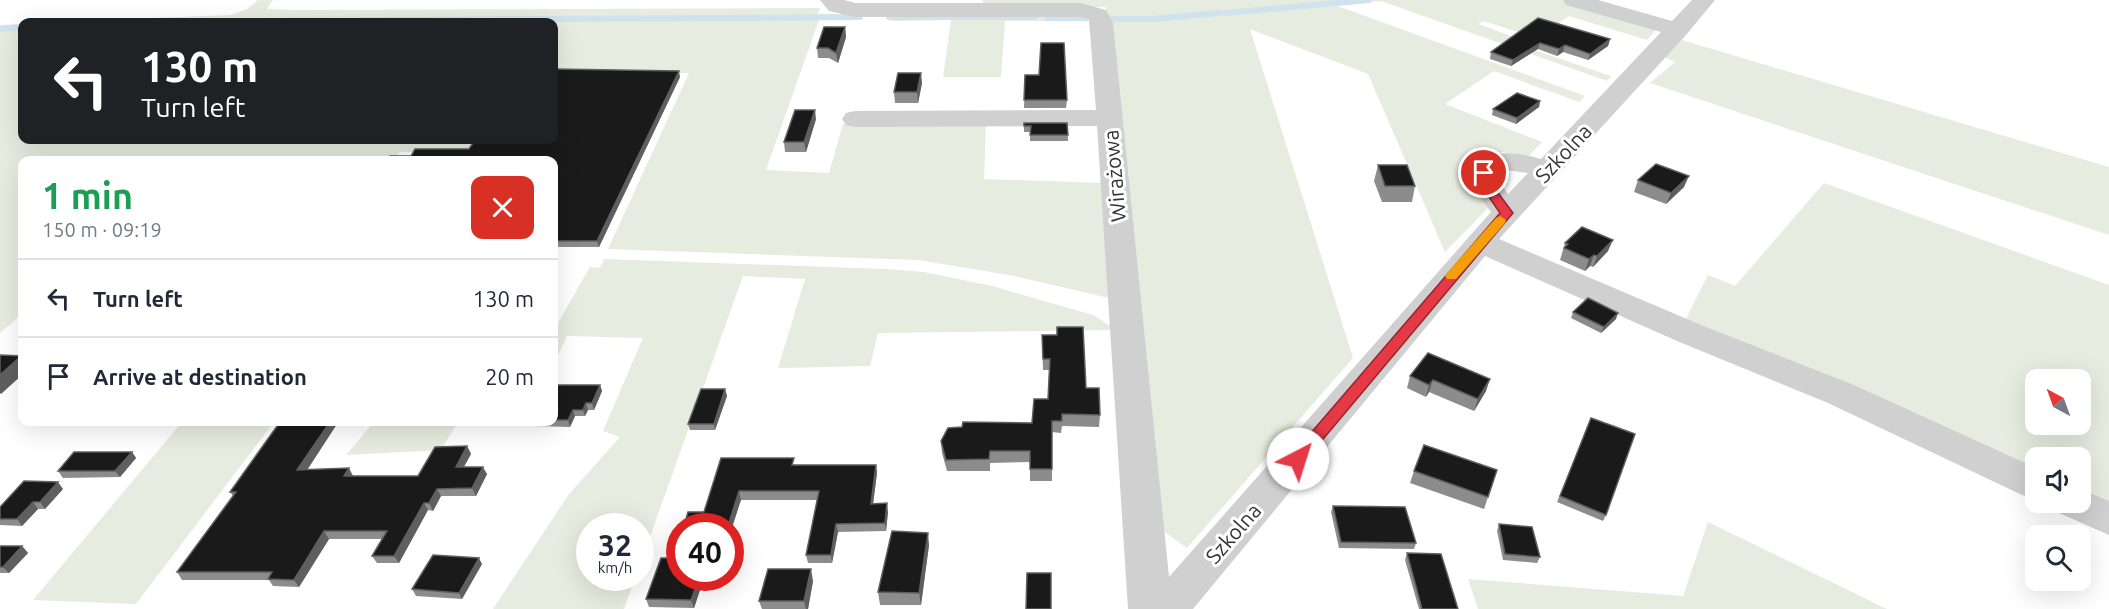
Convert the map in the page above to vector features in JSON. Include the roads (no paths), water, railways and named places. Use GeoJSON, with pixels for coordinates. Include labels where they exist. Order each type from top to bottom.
{"type":"FeatureCollection","features":[{"type":"Feature","properties":{"kind":"street","name":"Wirażowa"},"geometry":{"type":"LineString","coordinates":[[831,0],[837,6],[855,9],[1080,10],[1098,15],[1102,23],[1150,609]]}},
{"type":"Feature","properties":{"kind":"street"},"geometry":{"type":"LineString","coordinates":[[1574,0],[1678,30]]}},
{"type":"Feature","properties":{"kind":"street","name":"Szkolna"},"geometry":{"type":"LineString","coordinates":[[1167,609],[1282,477],[1480,242],[1704,0]]}},
{"type":"Feature","properties":{"kind":"street"},"geometry":{"type":"LineString","coordinates":[[855,119],[1109,118]]}},
{"type":"Feature","properties":{"kind":"street"},"geometry":{"type":"LineString","coordinates":[[1507,213],[1484,180],[1484,173],[1490,166],[1514,161],[1547,170]]}},
{"type":"Feature","properties":{"kind":"street"},"geometry":{"type":"LineString","coordinates":[[1480,242],[1678,328],[1841,394],[2025,480]]}},
{"type":"Feature","properties":{"kind":"street"},"geometry":{"type":"LineString","coordinates":[[2091,510],[2109,519]]}},
{"type":"Feature","properties":{"kind":"waterway"},"geometry":{"type":"LineString","coordinates":[[1225,13],[1369,0]]}},
{"type":"Feature","properties":{"kind":"waterway"},"geometry":{"type":"LineString","coordinates":[[1109,19],[1152,19],[1219,13]]}},
{"type":"Feature","properties":{"kind":"waterway"},"geometry":{"type":"LineString","coordinates":[[558,19],[860,17]]}},
{"type":"Feature","properties":{"kind":"waterway"},"geometry":{"type":"LineString","coordinates":[[889,17],[1035,17]]}},
{"type":"Feature","properties":{"kind":"waterway"},"geometry":{"type":"LineString","coordinates":[[1047,18],[1091,18]]}},
{"type":"Feature","properties":{"kind":"waterway"},"geometry":{"type":"LineString","coordinates":[[0,29],[18,27]]}}]}
